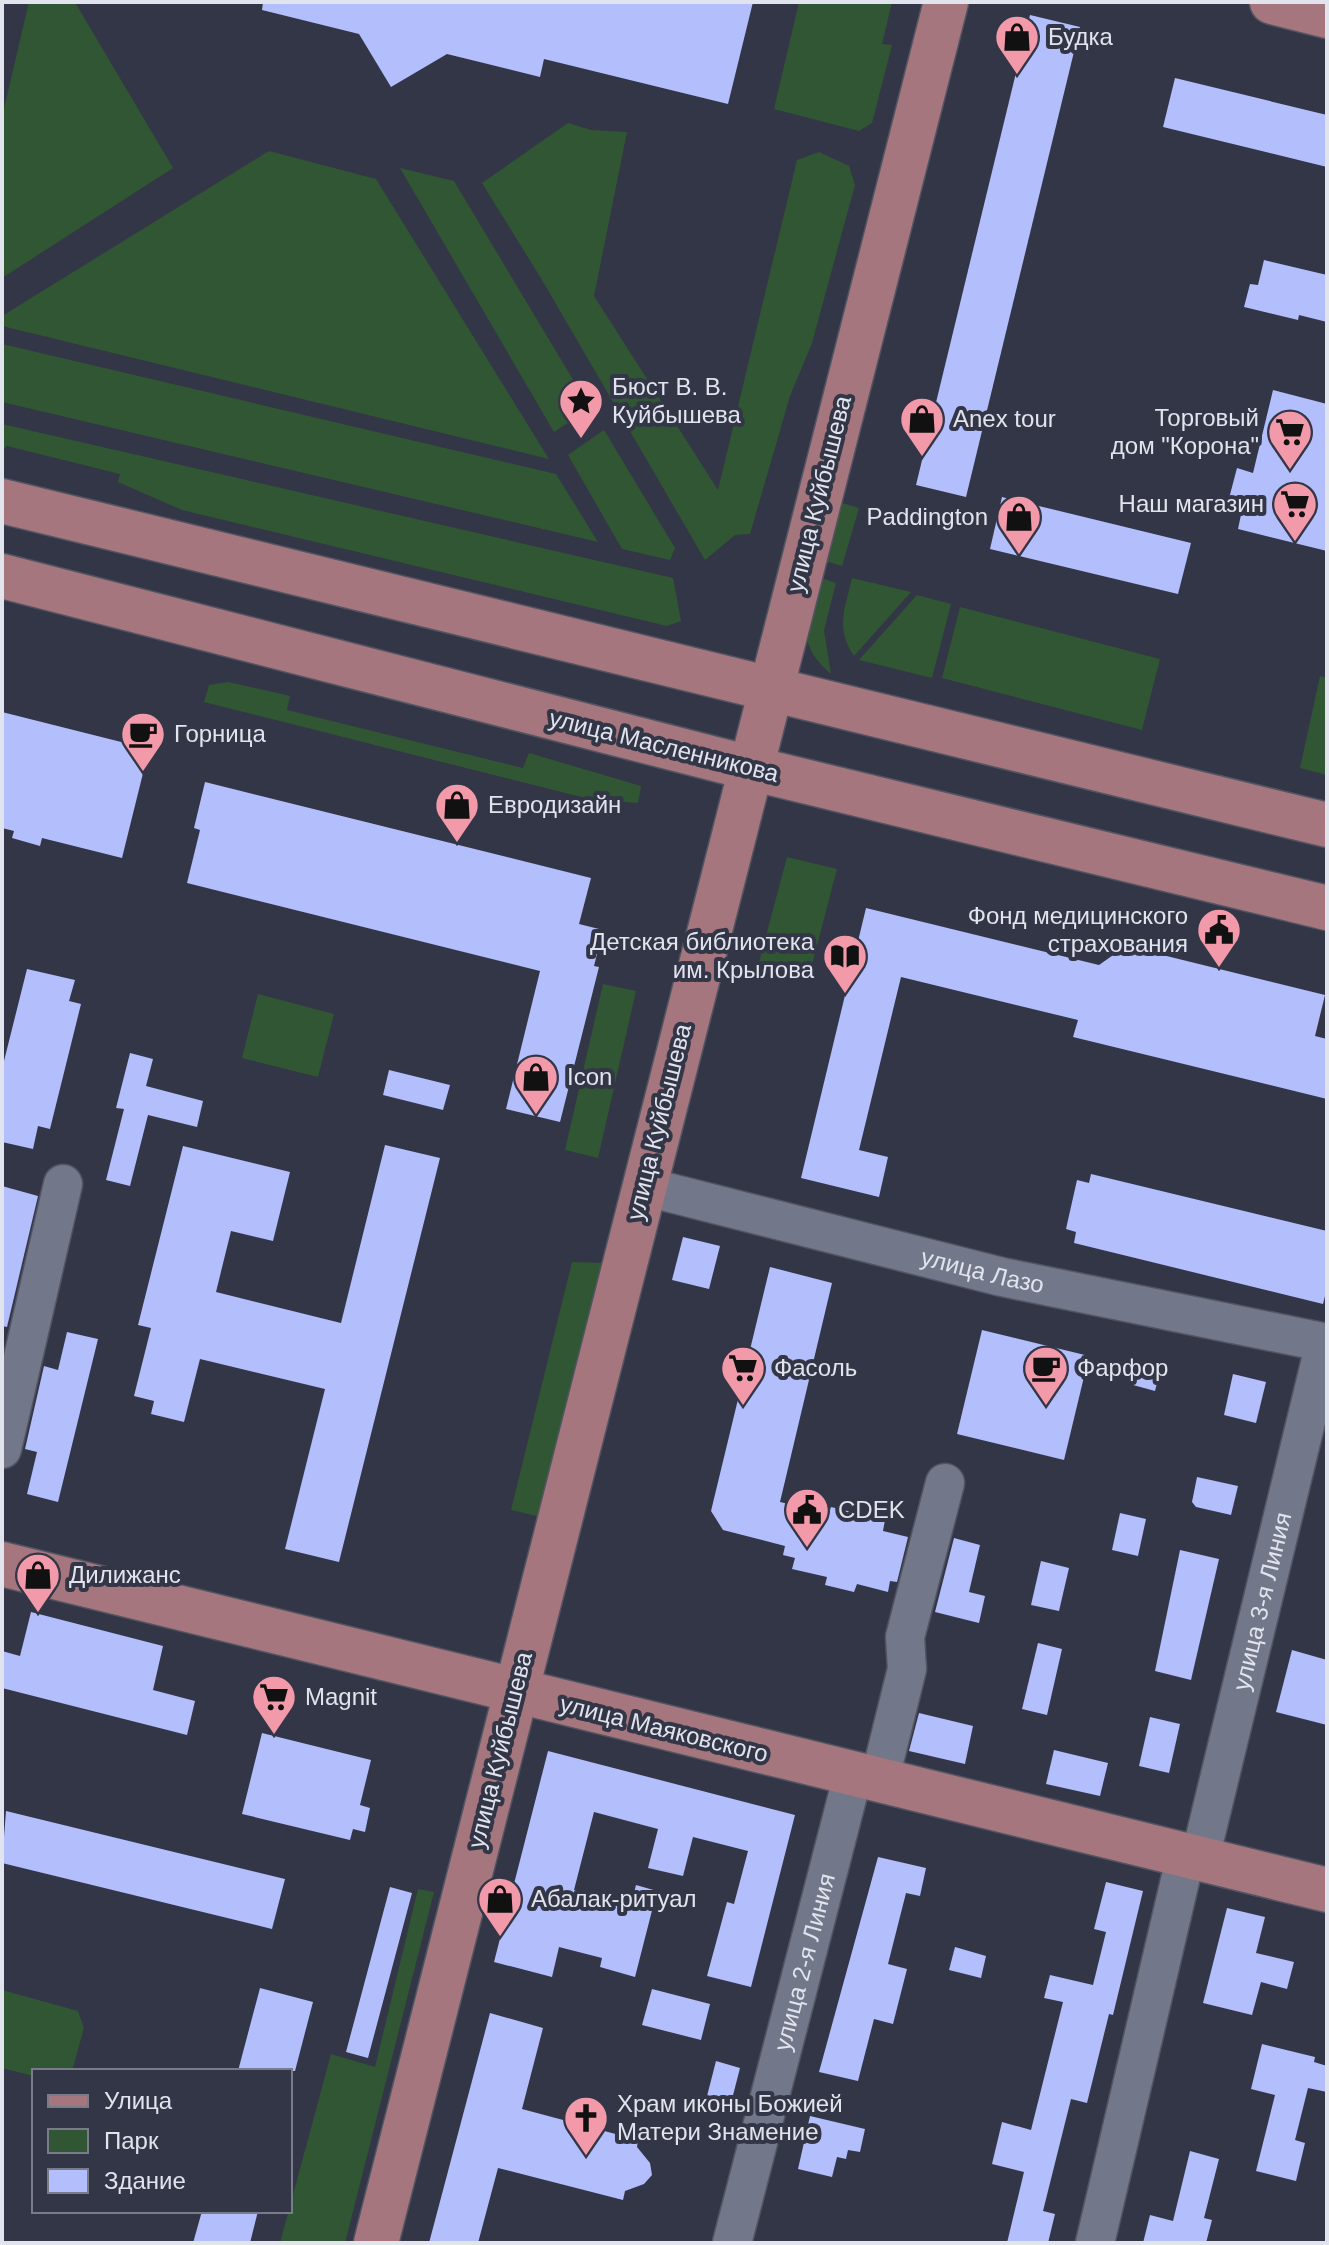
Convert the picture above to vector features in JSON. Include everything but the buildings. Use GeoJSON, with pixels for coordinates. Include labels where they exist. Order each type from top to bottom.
{"type":"FeatureCollection","features":[{"type":"Feature","properties":{"kind":"main road","name":"улица Куйбышева"},"geometry":{"type":"LineString","coordinates":[[376,2243],[946,2]]}},
{"type":"Feature","properties":{"kind":"main road"},"geometry":{"type":"LineString","coordinates":[[1272,2],[1327,16]]}},
{"type":"Feature","properties":{"kind":"main road"},"geometry":{"type":"LineString","coordinates":[[2,501],[1327,825]]}},
{"type":"Feature","properties":{"kind":"main road","name":"улица Масленникова"},"geometry":{"type":"LineString","coordinates":[[2,576],[750,768],[1327,908]]}},
{"type":"Feature","properties":{"kind":"main road","name":"улица Маяковского"},"geometry":{"type":"LineString","coordinates":[[2,1564],[1327,1890]]}},
{"type":"Feature","properties":{"kind":"street"},"geometry":{"type":"LineString","coordinates":[[2,1449],[63,1184]]}},
{"type":"Feature","properties":{"kind":"street","name":"улица Лазо"},"geometry":{"type":"LineString","coordinates":[[643,1186],[1002,1277],[1326,1343]]}},
{"type":"Feature","properties":{"kind":"street","name":"улица 3-я Линия"},"geometry":{"type":"LineString","coordinates":[[1095,2243],[1326,1343]]}},
{"type":"Feature","properties":{"kind":"street","name":"улица 2-я Линия"},"geometry":{"type":"LineString","coordinates":[[732,2243],[866,1778],[907,1669],[905,1637],[945,1483]]}},
{"type":"Feature","properties":{"kind":"green space"},"geometry":{"type":"Polygon","coordinates":[[[29,2],[76,4],[173,168],[2,278],[2,117],[29,2]]]}},
{"type":"Feature","properties":{"kind":"green space"},"geometry":{"type":"Polygon","coordinates":[[[799,2],[892,2],[882,44],[892,45],[872,123],[859,131],[774,109],[799,2]]]}},
{"type":"Feature","properties":{"kind":"green space"},"geometry":{"type":"Polygon","coordinates":[[[568,123],[591,130],[627,132],[594,296],[718,490],[797,160],[819,152],[849,166],[855,185],[812,343],[790,396],[750,534],[735,535],[705,560],[482,183],[568,123]]]}},
{"type":"Feature","properties":{"kind":"green space"},"geometry":{"type":"Polygon","coordinates":[[[269,151],[376,179],[549,459],[2,326],[2,316],[269,151]]]}},
{"type":"Feature","properties":{"kind":"green space"},"geometry":{"type":"Polygon","coordinates":[[[400,168],[454,181],[590,408],[554,432],[400,168]]]}},
{"type":"Feature","properties":{"kind":"green space"},"geometry":{"type":"Polygon","coordinates":[[[2,344],[556,474],[598,542],[2,402],[2,344]]]}},
{"type":"Feature","properties":{"kind":"green space"},"geometry":{"type":"Polygon","coordinates":[[[2,424],[673,578],[681,621],[667,626],[182,510],[118,482],[120,474],[7,446],[2,451],[2,424]]]}},
{"type":"Feature","properties":{"kind":"green space"},"geometry":{"type":"Polygon","coordinates":[[[604,430],[675,548],[670,560],[622,549],[568,455],[604,430]]]}},
{"type":"Feature","properties":{"kind":"green space"},"geometry":{"type":"Polygon","coordinates":[[[842,503],[859,508],[842,566],[825,561],[842,503]]]}},
{"type":"Feature","properties":{"kind":"green space"},"geometry":{"type":"Polygon","coordinates":[[[815,576],[836,583],[824,630],[831,674],[811,651],[807,640],[807,617],[815,576]]]}},
{"type":"Feature","properties":{"kind":"green space"},"geometry":{"type":"Polygon","coordinates":[[[852,578],[911,592],[854,656],[843,627],[852,578]]]}},
{"type":"Feature","properties":{"kind":"green space"},"geometry":{"type":"Polygon","coordinates":[[[917,595],[951,604],[932,678],[859,660],[917,595]]]}},
{"type":"Feature","properties":{"kind":"green space"},"geometry":{"type":"Polygon","coordinates":[[[960,607],[1160,659],[1142,730],[942,678],[960,607]]]}},
{"type":"Feature","properties":{"kind":"green space"},"geometry":{"type":"Polygon","coordinates":[[[1320,676],[1327,678],[1327,775],[1300,768],[1320,676]]]}},
{"type":"Feature","properties":{"kind":"green space"},"geometry":{"type":"Polygon","coordinates":[[[228,682],[290,696],[287,710],[523,768],[529,753],[641,786],[638,803],[589,799],[204,702],[209,685],[228,682]]]}},
{"type":"Feature","properties":{"kind":"green space"},"geometry":{"type":"Polygon","coordinates":[[[787,857],[837,869],[808,980],[758,966],[787,857]]]}},
{"type":"Feature","properties":{"kind":"green space"},"geometry":{"type":"Polygon","coordinates":[[[603,984],[636,991],[598,1158],[565,1150],[603,984]]]}},
{"type":"Feature","properties":{"kind":"green space"},"geometry":{"type":"Polygon","coordinates":[[[258,994],[334,1014],[318,1077],[242,1058],[258,994]]]}},
{"type":"Feature","properties":{"kind":"green space"},"geometry":{"type":"Polygon","coordinates":[[[572,1262],[604,1263],[541,1517],[511,1510],[572,1262]]]}},
{"type":"Feature","properties":{"kind":"green space"},"geometry":{"type":"Polygon","coordinates":[[[418,1889],[434,1892],[345,2243],[280,2243],[288,2213],[292,2213],[292,2199],[331,2054],[375,2067],[418,1889]]]}},
{"type":"Feature","properties":{"kind":"green space"},"geometry":{"type":"Polygon","coordinates":[[[2,1990],[78,2011],[84,2028],[73,2069],[32,2069],[32,2076],[2,2068],[2,1990]]]}},
{"type":"Feature","properties":{"kind":"place","name":"Будка"},"geometry":{"type":"Point","coordinates":[1017,76]}},
{"type":"Feature","properties":{"kind":"place","name":"Бюст В. В. Куйбышева"},"geometry":{"type":"Point","coordinates":[581,440]}},
{"type":"Feature","properties":{"kind":"place","name":"Anex tour"},"geometry":{"type":"Point","coordinates":[922,458]}},
{"type":"Feature","properties":{"kind":"place","name":"Торговый дом \"Корона\""},"geometry":{"type":"Point","coordinates":[1290,471]}},
{"type":"Feature","properties":{"kind":"place","name":"Наш магазин"},"geometry":{"type":"Point","coordinates":[1295,543]}},
{"type":"Feature","properties":{"kind":"place","name":"Paddington"},"geometry":{"type":"Point","coordinates":[1019,556]}},
{"type":"Feature","properties":{"kind":"place","name":"Горница"},"geometry":{"type":"Point","coordinates":[143,773]}},
{"type":"Feature","properties":{"kind":"place","name":"Евродизайн"},"geometry":{"type":"Point","coordinates":[457,844]}},
{"type":"Feature","properties":{"kind":"place","name":"Фонд медицинского страхования"},"geometry":{"type":"Point","coordinates":[1219,969]}},
{"type":"Feature","properties":{"kind":"place","name":"Детская библиотека им. Крылова"},"geometry":{"type":"Point","coordinates":[845,995]}},
{"type":"Feature","properties":{"kind":"place","name":"Icon"},"geometry":{"type":"Point","coordinates":[536,1116]}},
{"type":"Feature","properties":{"kind":"place","name":"Фасоль"},"geometry":{"type":"Point","coordinates":[743,1407]}},
{"type":"Feature","properties":{"kind":"place","name":"Фарфор"},"geometry":{"type":"Point","coordinates":[1046,1407]}},
{"type":"Feature","properties":{"kind":"place","name":"CDEK"},"geometry":{"type":"Point","coordinates":[807,1549]}},
{"type":"Feature","properties":{"kind":"place","name":"Дилижанс"},"geometry":{"type":"Point","coordinates":[38,1614]}},
{"type":"Feature","properties":{"kind":"place","name":"Magnit"},"geometry":{"type":"Point","coordinates":[274,1736]}},
{"type":"Feature","properties":{"kind":"place","name":"Абалак-ритуал"},"geometry":{"type":"Point","coordinates":[500,1938]}},
{"type":"Feature","properties":{"kind":"place","name":"Храм иконы Божией Матери Знамение"},"geometry":{"type":"Point","coordinates":[586,2157]}}]}
